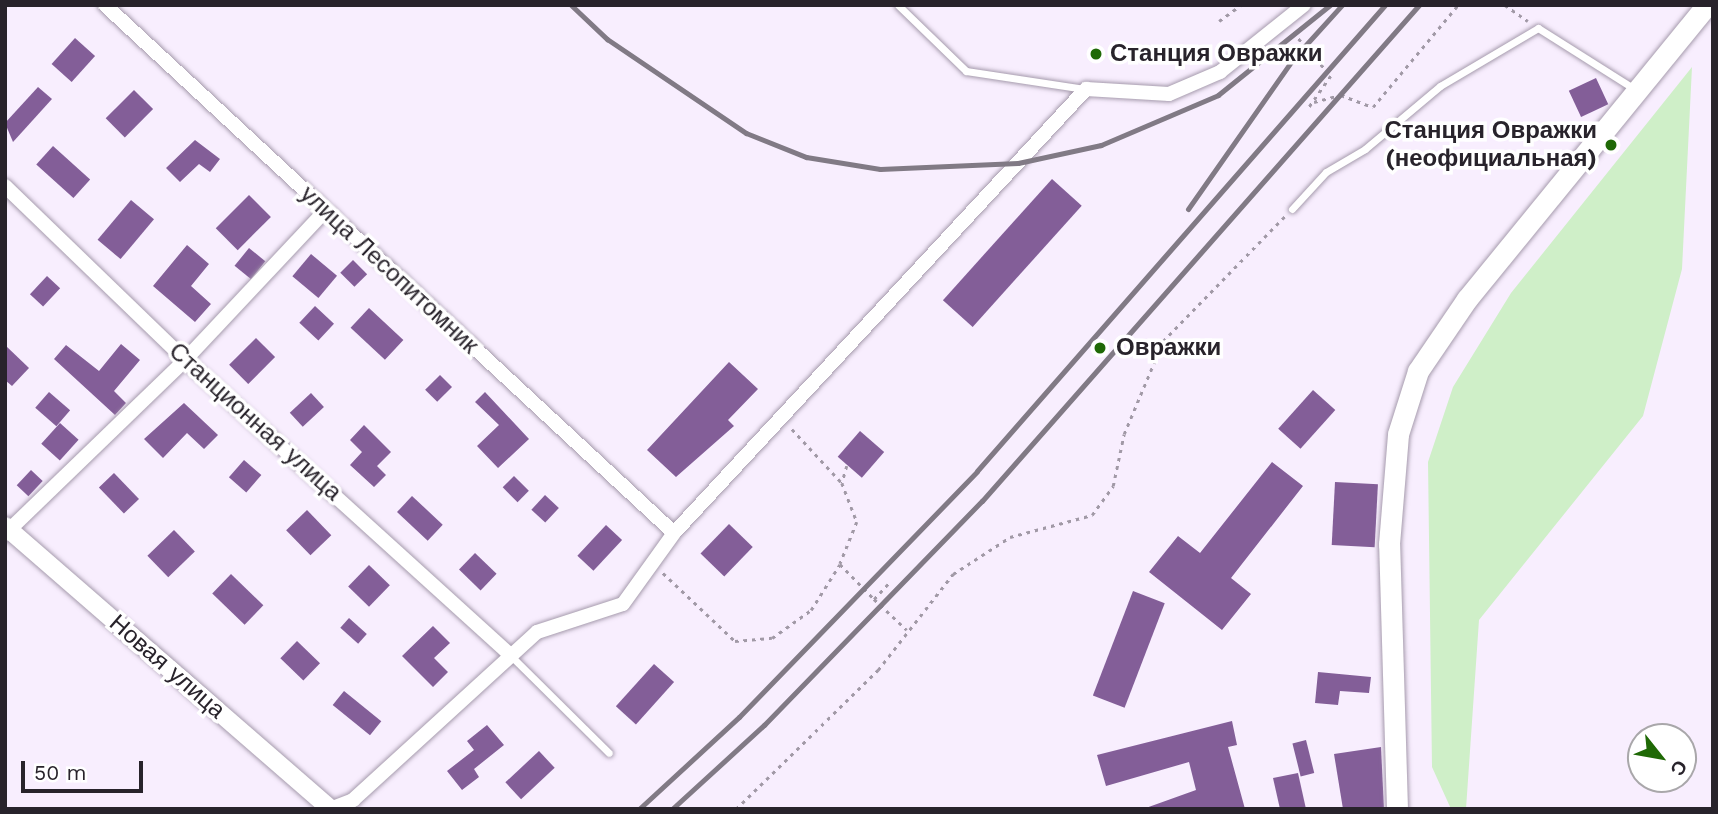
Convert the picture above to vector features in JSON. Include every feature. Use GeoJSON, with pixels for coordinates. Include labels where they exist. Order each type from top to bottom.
{"type":"FeatureCollection","features":[{"type":"Feature","properties":{"kind":"main road"},"geometry":{"type":"LineString","coordinates":[[1397,809],[1390,544],[1398,434],[1418,371],[1467,299],[1707,5]]}},
{"type":"Feature","properties":{"kind":"street","name":"улица Лесопитомник"},"geometry":{"type":"LineString","coordinates":[[105,5],[674,533]]}},
{"type":"Feature","properties":{"kind":"street"},"geometry":{"type":"LineString","coordinates":[[330,809],[353,800],[509,654],[537,632],[623,604],[674,533],[784,421],[1086,89],[1169,94],[1220,72],[1304,5]]}},
{"type":"Feature","properties":{"kind":"street","name":"Станционная улица"},"geometry":{"type":"LineString","coordinates":[[5,186],[185,360],[509,654]]}},
{"type":"Feature","properties":{"kind":"street"},"geometry":{"type":"LineString","coordinates":[[7,530],[185,360],[325,211]]}},
{"type":"Feature","properties":{"kind":"street","name":"Новая улица"},"geometry":{"type":"LineString","coordinates":[[7,530],[330,809]]}},
{"type":"Feature","properties":{"kind":"lane"},"geometry":{"type":"LineString","coordinates":[[898,5],[966,71],[1086,89]]}},
{"type":"Feature","properties":{"kind":"lane"},"geometry":{"type":"LineString","coordinates":[[1292,209],[1326,172],[1365,149],[1440,86],[1538,28],[1637,90]]}},
{"type":"Feature","properties":{"kind":"lane"},"geometry":{"type":"LineString","coordinates":[[509,654],[609,753]]}},
{"type":"Feature","properties":{"kind":"path"},"geometry":{"type":"LineString","coordinates":[[1219,21],[1241,5]]}},
{"type":"Feature","properties":{"kind":"path"},"geometry":{"type":"LineString","coordinates":[[1314,102],[1341,95],[1373,107],[1458,5]]}},
{"type":"Feature","properties":{"kind":"path"},"geometry":{"type":"LineString","coordinates":[[1505,5],[1538,28]]}},
{"type":"Feature","properties":{"kind":"path"},"geometry":{"type":"LineString","coordinates":[[1293,32],[1330,69],[1329,84],[1309,108]]}},
{"type":"Feature","properties":{"kind":"path"},"geometry":{"type":"LineString","coordinates":[[736,809],[878,670],[953,573],[1010,537],[1092,515],[1113,486],[1124,434],[1163,341],[1292,209]]}},
{"type":"Feature","properties":{"kind":"path"},"geometry":{"type":"LineString","coordinates":[[653,563],[735,641],[772,638],[811,610],[840,564],[857,522],[842,483],[784,421]]}},
{"type":"Feature","properties":{"kind":"path"},"geometry":{"type":"LineString","coordinates":[[842,483],[847,466]]}},
{"type":"Feature","properties":{"kind":"path"},"geometry":{"type":"LineString","coordinates":[[840,564],[908,631]]}},
{"type":"Feature","properties":{"kind":"path"},"geometry":{"type":"LineString","coordinates":[[874,599],[888,584]]}},
{"type":"Feature","properties":{"kind":"green space"},"geometry":{"type":"Polygon","coordinates":[[[1692,67],[1682,269],[1643,416],[1479,620],[1466,809],[1451,809],[1432,767],[1428,462],[1453,387],[1511,293],[1692,67]]]}},
{"type":"Feature","properties":{"kind":"building"},"geometry":{"type":"Polygon","coordinates":[[[75,38],[95,56],[72,82],[52,64],[75,38]]]}},
{"type":"Feature","properties":{"kind":"building"},"geometry":{"type":"Polygon","coordinates":[[[1596,78],[1608,104],[1581,117],[1569,91],[1596,78]]]}},
{"type":"Feature","properties":{"kind":"building"},"geometry":{"type":"Polygon","coordinates":[[[38,87],[52,99],[13,142],[5,123],[38,87]]]}},
{"type":"Feature","properties":{"kind":"building"},"geometry":{"type":"Polygon","coordinates":[[[134,90],[153,109],[125,137],[106,118],[134,90]]]}},
{"type":"Feature","properties":{"kind":"building"},"geometry":{"type":"Polygon","coordinates":[[[195,140],[220,159],[210,172],[199,164],[180,182],[166,168],[195,140]]]}},
{"type":"Feature","properties":{"kind":"building"},"geometry":{"type":"Polygon","coordinates":[[[53,146],[90,179],[73,198],[36,165],[53,146]]]}},
{"type":"Feature","properties":{"kind":"building"},"geometry":{"type":"Polygon","coordinates":[[[1052,179],[1082,206],[973,327],[943,300],[1052,179]]]}},
{"type":"Feature","properties":{"kind":"building"},"geometry":{"type":"Polygon","coordinates":[[[249,195],[271,217],[238,250],[216,228],[249,195]]]}},
{"type":"Feature","properties":{"kind":"building"},"geometry":{"type":"Polygon","coordinates":[[[131,200],[154,219],[121,259],[98,240],[131,200]]]}},
{"type":"Feature","properties":{"kind":"building"},"geometry":{"type":"Polygon","coordinates":[[[187,245],[209,264],[191,286],[211,304],[195,322],[153,286],[187,245]]]}},
{"type":"Feature","properties":{"kind":"building"},"geometry":{"type":"Polygon","coordinates":[[[249,248],[265,261],[251,279],[235,266],[249,248]]]}},
{"type":"Feature","properties":{"kind":"building"},"geometry":{"type":"Polygon","coordinates":[[[311,254],[337,276],[318,298],[292,276],[311,254]]]}},
{"type":"Feature","properties":{"kind":"building"},"geometry":{"type":"Polygon","coordinates":[[[353,260],[367,274],[354,287],[340,273],[353,260]]]}},
{"type":"Feature","properties":{"kind":"building"},"geometry":{"type":"Polygon","coordinates":[[[47,276],[60,288],[43,307],[30,294],[47,276]]]}},
{"type":"Feature","properties":{"kind":"building"},"geometry":{"type":"Polygon","coordinates":[[[315,306],[334,324],[318,341],[299,323],[315,306]]]}},
{"type":"Feature","properties":{"kind":"building"},"geometry":{"type":"Polygon","coordinates":[[[369,308],[403,340],[385,360],[351,328],[369,308]]]}},
{"type":"Feature","properties":{"kind":"building"},"geometry":{"type":"Polygon","coordinates":[[[256,338],[275,357],[248,384],[229,365],[256,338]]]}},
{"type":"Feature","properties":{"kind":"building"},"geometry":{"type":"Polygon","coordinates":[[[121,344],[140,360],[114,391],[126,403],[115,415],[54,359],[66,345],[99,371],[121,344]]]}},
{"type":"Feature","properties":{"kind":"building"},"geometry":{"type":"Polygon","coordinates":[[[5,345],[29,368],[12,386],[5,380],[5,345]]]}},
{"type":"Feature","properties":{"kind":"building"},"geometry":{"type":"Polygon","coordinates":[[[729,362],[758,389],[728,420],[734,426],[676,477],[647,450],[729,362]]]}},
{"type":"Feature","properties":{"kind":"building"},"geometry":{"type":"Polygon","coordinates":[[[440,375],[452,387],[437,402],[425,390],[440,375]]]}},
{"type":"Feature","properties":{"kind":"building"},"geometry":{"type":"Polygon","coordinates":[[[1313,390],[1335,410],[1300,449],[1278,429],[1313,390]]]}},
{"type":"Feature","properties":{"kind":"building"},"geometry":{"type":"Polygon","coordinates":[[[49,392],[70,410],[56,426],[35,408],[49,392]]]}},
{"type":"Feature","properties":{"kind":"building"},"geometry":{"type":"Polygon","coordinates":[[[485,392],[529,439],[498,468],[477,446],[499,425],[475,402],[485,392]]]}},
{"type":"Feature","properties":{"kind":"building"},"geometry":{"type":"Polygon","coordinates":[[[311,393],[324,407],[303,427],[290,413],[311,393]]]}},
{"type":"Feature","properties":{"kind":"building"},"geometry":{"type":"Polygon","coordinates":[[[184,403],[218,435],[204,449],[187,433],[163,458],[144,439],[184,403]]]}},
{"type":"Feature","properties":{"kind":"building"},"geometry":{"type":"Polygon","coordinates":[[[60,423],[79,440],[60,461],[41,444],[60,423]]]}},
{"type":"Feature","properties":{"kind":"building"},"geometry":{"type":"Polygon","coordinates":[[[364,425],[391,452],[377,466],[386,475],[374,487],[350,465],[362,452],[350,440],[364,425]]]}},
{"type":"Feature","properties":{"kind":"building"},"geometry":{"type":"Polygon","coordinates":[[[860,431],[884,452],[862,478],[838,457],[860,431]]]}},
{"type":"Feature","properties":{"kind":"building"},"geometry":{"type":"Polygon","coordinates":[[[244,460],[261,475],[246,492],[229,477],[244,460]]]}},
{"type":"Feature","properties":{"kind":"building"},"geometry":{"type":"Polygon","coordinates":[[[1272,462],[1303,486],[1231,578],[1251,594],[1222,630],[1149,572],[1178,536],[1200,553],[1272,462]]]}},
{"type":"Feature","properties":{"kind":"building"},"geometry":{"type":"Polygon","coordinates":[[[31,470],[43,481],[28,496],[17,485],[31,470]]]}},
{"type":"Feature","properties":{"kind":"building"},"geometry":{"type":"Polygon","coordinates":[[[114,473],[139,499],[124,513],[99,488],[114,473]]]}},
{"type":"Feature","properties":{"kind":"building"},"geometry":{"type":"Polygon","coordinates":[[[514,476],[529,491],[518,502],[503,487],[514,476]]]}},
{"type":"Feature","properties":{"kind":"building"},"geometry":{"type":"Polygon","coordinates":[[[1335,482],[1378,484],[1375,547],[1332,545],[1335,482]]]}},
{"type":"Feature","properties":{"kind":"building"},"geometry":{"type":"Polygon","coordinates":[[[545,495],[559,508],[545,523],[531,510],[545,495]]]}},
{"type":"Feature","properties":{"kind":"building"},"geometry":{"type":"Polygon","coordinates":[[[412,496],[443,525],[428,541],[397,512],[412,496]]]}},
{"type":"Feature","properties":{"kind":"building"},"geometry":{"type":"Polygon","coordinates":[[[307,510],[331,535],[310,555],[286,530],[307,510]]]}},
{"type":"Feature","properties":{"kind":"building"},"geometry":{"type":"Polygon","coordinates":[[[729,524],[753,547],[724,576],[701,553],[729,524]]]}},
{"type":"Feature","properties":{"kind":"building"},"geometry":{"type":"Polygon","coordinates":[[[606,525],[622,540],[593,571],[577,556],[606,525]]]}},
{"type":"Feature","properties":{"kind":"building"},"geometry":{"type":"Polygon","coordinates":[[[174,530],[195,552],[168,577],[147,556],[174,530]]]}},
{"type":"Feature","properties":{"kind":"building"},"geometry":{"type":"Polygon","coordinates":[[[475,553],[497,574],[481,590],[459,570],[475,553]]]}},
{"type":"Feature","properties":{"kind":"building"},"geometry":{"type":"Polygon","coordinates":[[[369,565],[390,585],[369,607],[348,587],[369,565]]]}},
{"type":"Feature","properties":{"kind":"building"},"geometry":{"type":"Polygon","coordinates":[[[231,574],[263,605],[245,625],[212,593],[231,574]]]}},
{"type":"Feature","properties":{"kind":"building"},"geometry":{"type":"Polygon","coordinates":[[[1133,591],[1165,603],[1125,708],[1093,696],[1133,591]]]}},
{"type":"Feature","properties":{"kind":"building"},"geometry":{"type":"Polygon","coordinates":[[[349,618],[367,634],[358,644],[340,628],[349,618]]]}},
{"type":"Feature","properties":{"kind":"building"},"geometry":{"type":"Polygon","coordinates":[[[433,626],[450,643],[434,658],[448,672],[433,687],[402,656],[433,626]]]}},
{"type":"Feature","properties":{"kind":"building"},"geometry":{"type":"Polygon","coordinates":[[[297,641],[320,663],[303,680],[280,658],[297,641]]]}},
{"type":"Feature","properties":{"kind":"building"},"geometry":{"type":"Polygon","coordinates":[[[654,664],[674,682],[636,724],[616,706],[654,664]]]}},
{"type":"Feature","properties":{"kind":"building"},"geometry":{"type":"Polygon","coordinates":[[[1318,672],[1371,677],[1369,693],[1340,691],[1338,705],[1315,703],[1318,672]]]}},
{"type":"Feature","properties":{"kind":"building"},"geometry":{"type":"Polygon","coordinates":[[[344,691],[381,721],[370,735],[333,705],[344,691]]]}},
{"type":"Feature","properties":{"kind":"building"},"geometry":{"type":"Polygon","coordinates":[[[1232,721],[1237,745],[1228,747],[1245,809],[1143,809],[1196,790],[1189,762],[1106,786],[1097,755],[1232,721]]]}},
{"type":"Feature","properties":{"kind":"building"},"geometry":{"type":"Polygon","coordinates":[[[487,725],[504,745],[474,769],[479,777],[462,790],[447,771],[474,750],[467,741],[487,725]]]}},
{"type":"Feature","properties":{"kind":"building"},"geometry":{"type":"Polygon","coordinates":[[[1306,740],[1314,773],[1301,776],[1292,743],[1306,740]]]}},
{"type":"Feature","properties":{"kind":"building"},"geometry":{"type":"Polygon","coordinates":[[[1381,747],[1384,809],[1343,809],[1334,754],[1381,747]]]}},
{"type":"Feature","properties":{"kind":"building"},"geometry":{"type":"Polygon","coordinates":[[[539,751],[555,768],[521,799],[505,782],[539,751]]]}},
{"type":"Feature","properties":{"kind":"building"},"geometry":{"type":"Polygon","coordinates":[[[1298,773],[1306,809],[1280,809],[1273,778],[1298,773]]]}},
{"type":"Feature","properties":{"kind":"railway"},"geometry":{"type":"LineString","coordinates":[[571,5],[607,39],[746,133],[806,157],[880,169],[1018,163],[1101,145],[1218,95],[1330,5]]}},
{"type":"Feature","properties":{"kind":"railway"},"geometry":{"type":"LineString","coordinates":[[1188,209],[1293,59],[1342,5]]}},
{"type":"Feature","properties":{"kind":"railway"},"geometry":{"type":"LineString","coordinates":[[639,809],[739,717],[977,471],[1385,5]]}},
{"type":"Feature","properties":{"kind":"railway"},"geometry":{"type":"LineString","coordinates":[[672,809],[764,725],[982,501],[1419,5]]}},
{"type":"Feature","properties":{"kind":"place","name":"Станция Овражки"},"geometry":{"type":"Point","coordinates":[1096,54]}},
{"type":"Feature","properties":{"kind":"place","name":"Станция Овражки (неофициальная)"},"geometry":{"type":"Point","coordinates":[1611,145]}},
{"type":"Feature","properties":{"kind":"place","name":"Овражки"},"geometry":{"type":"Point","coordinates":[1100,348]}}]}
